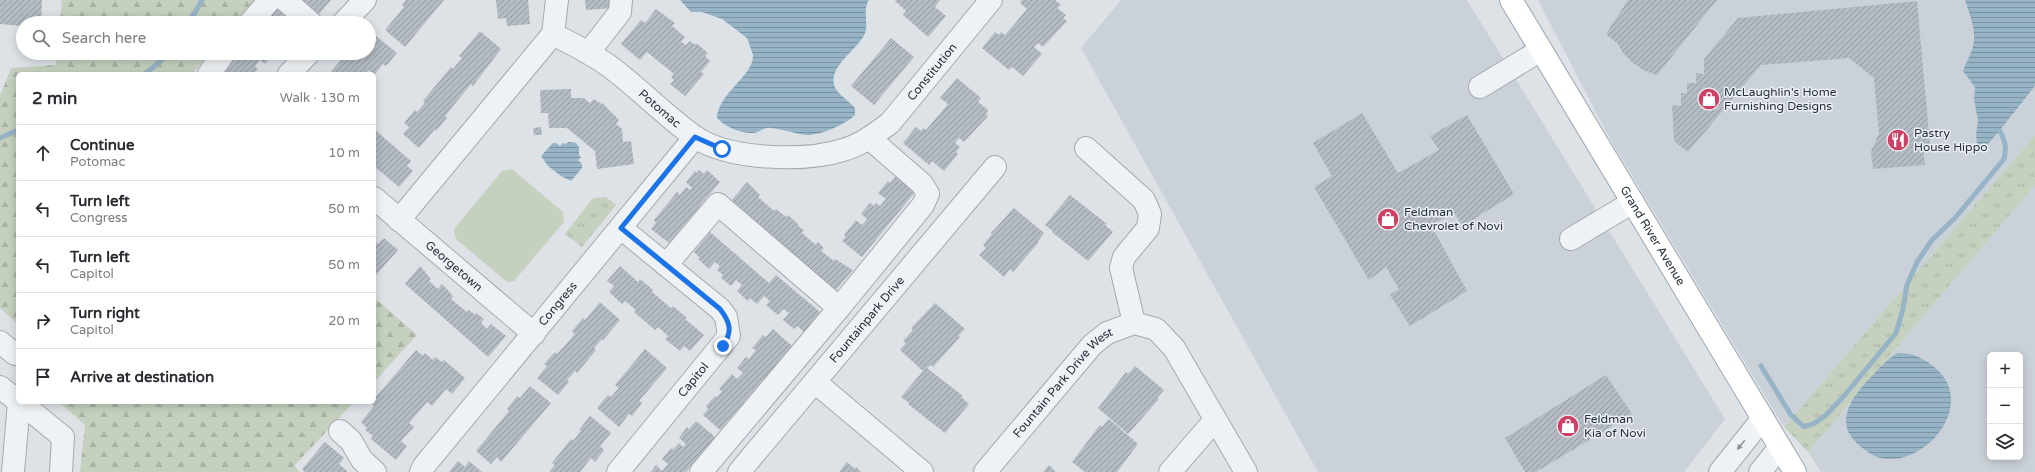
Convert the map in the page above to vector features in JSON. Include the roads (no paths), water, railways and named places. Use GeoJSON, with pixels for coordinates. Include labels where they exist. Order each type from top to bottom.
{"type":"FeatureCollection","features":[{"type":"Feature","properties":{"kind":"main road","name":"Grand River Avenue"},"geometry":{"type":"LineString","coordinates":[[1511,0],[1795,472]]}},
{"type":"Feature","properties":{"kind":"street"},"geometry":{"type":"LineString","coordinates":[[256,16],[270,0]]}},
{"type":"Feature","properties":{"kind":"street"},"geometry":{"type":"LineString","coordinates":[[285,0],[303,16]]}},
{"type":"Feature","properties":{"kind":"street"},"geometry":{"type":"LineString","coordinates":[[350,16],[366,0]]}},
{"type":"Feature","properties":{"kind":"street"},"geometry":{"type":"LineString","coordinates":[[399,220],[553,34],[556,0]]}},
{"type":"Feature","properties":{"kind":"street"},"geometry":{"type":"LineString","coordinates":[[589,52],[620,12],[621,0]]}},
{"type":"Feature","properties":{"kind":"street","name":"Constitution"},"geometry":{"type":"LineString","coordinates":[[869,138],[890,123],[991,0]]}},
{"type":"Feature","properties":{"kind":"street","name":"Potomac"},"geometry":{"type":"LineString","coordinates":[[553,34],[589,52],[609,66],[695,137],[722,149],[742,154],[794,156],[820,155],[842,150],[869,138]]}},
{"type":"Feature","properties":{"kind":"street"},"geometry":{"type":"LineString","coordinates":[[1480,87],[1541,50]]}},
{"type":"Feature","properties":{"kind":"street"},"geometry":{"type":"LineString","coordinates":[[210,72],[219,60]]}},
{"type":"Feature","properties":{"kind":"street"},"geometry":{"type":"LineString","coordinates":[[291,72],[302,60]]}},
{"type":"Feature","properties":{"kind":"street","name":"Congress"},"geometry":{"type":"LineString","coordinates":[[421,472],[424,466],[695,137]]}},
{"type":"Feature","properties":{"kind":"street"},"geometry":{"type":"LineString","coordinates":[[700,472],[839,308],[927,199],[928,194],[922,184],[869,138]]}},
{"type":"Feature","properties":{"kind":"street"},"geometry":{"type":"LineString","coordinates":[[1086,148],[1144,200],[1150,214],[1148,228],[1124,257],[1121,268],[1134,322],[1156,330],[1174,348],[1246,472]]}},
{"type":"Feature","properties":{"kind":"street","name":"Fountainpark Drive"},"geometry":{"type":"LineString","coordinates":[[739,472],[995,167]]}},
{"type":"Feature","properties":{"kind":"street","name":"Georgetown"},"geometry":{"type":"LineString","coordinates":[[376,200],[534,334]]}},
{"type":"Feature","properties":{"kind":"street"},"geometry":{"type":"LineString","coordinates":[[1571,239],[1633,202]]}},
{"type":"Feature","properties":{"kind":"street"},"geometry":{"type":"LineString","coordinates":[[666,265],[718,204],[839,308]]}},
{"type":"Feature","properties":{"kind":"street","name":"Capitol"},"geometry":{"type":"LineString","coordinates":[[618,472],[729,336],[726,317],[720,309],[621,228]]}},
{"type":"Feature","properties":{"kind":"street","name":"Fountain Park Drive West"},"geometry":{"type":"LineString","coordinates":[[985,472],[1092,345],[1107,332],[1134,322]]}},
{"type":"Feature","properties":{"kind":"street"},"geometry":{"type":"LineString","coordinates":[[815,382],[922,472]]}},
{"type":"Feature","properties":{"kind":"street"},"geometry":{"type":"LineString","coordinates":[[0,387],[16,400]]}},
{"type":"Feature","properties":{"kind":"street"},"geometry":{"type":"LineString","coordinates":[[13,472],[19,404]]}},
{"type":"Feature","properties":{"kind":"street"},"geometry":{"type":"LineString","coordinates":[[22,404],[63,437],[61,472]]}},
{"type":"Feature","properties":{"kind":"street"},"geometry":{"type":"LineString","coordinates":[[1720,472],[1763,418]]}},
{"type":"Feature","properties":{"kind":"street"},"geometry":{"type":"LineString","coordinates":[[1170,472],[1215,420]]}},
{"type":"Feature","properties":{"kind":"street"},"geometry":{"type":"LineString","coordinates":[[340,431],[351,441],[362,460],[375,472]]}},
{"type":"Feature","properties":{"kind":"street"},"geometry":{"type":"LineString","coordinates":[[1760,472],[1780,447]]}},
{"type":"Feature","properties":{"kind":"water"},"geometry":{"type":"Polygon","coordinates":[[[680,0],[869,0],[866,8],[865,33],[856,46],[843,60],[834,75],[834,83],[837,91],[855,108],[855,115],[851,119],[832,129],[813,135],[798,134],[780,129],[769,128],[754,133],[749,133],[739,131],[724,124],[717,118],[719,109],[723,101],[752,63],[753,55],[747,38],[722,19],[702,12],[691,12],[680,0]]]}},
{"type":"Feature","properties":{"kind":"water"},"geometry":{"type":"Polygon","coordinates":[[[1965,0],[2035,0],[2035,86],[1996,135],[1986,146],[1981,148],[1977,144],[1976,135],[1978,120],[1974,99],[1975,87],[1963,71],[1974,44],[1973,25],[1965,0]]]}},
{"type":"Feature","properties":{"kind":"water"},"geometry":{"type":"Polygon","coordinates":[[[569,142],[576,143],[579,147],[579,155],[581,157],[578,160],[582,164],[582,168],[571,181],[561,176],[548,166],[541,156],[553,143],[560,146],[563,143],[565,144],[569,142]]]}},
{"type":"Feature","properties":{"kind":"water"},"geometry":{"type":"Polygon","coordinates":[[[1898,353],[1917,356],[1925,360],[1933,366],[1946,381],[1951,398],[1949,415],[1940,431],[1928,445],[1912,454],[1895,459],[1877,457],[1862,448],[1853,438],[1847,429],[1846,419],[1849,408],[1862,386],[1884,363],[1898,353]]]}},
{"type":"Feature","properties":{"kind":"waterway"},"geometry":{"type":"LineString","coordinates":[[193,16],[202,0]]}},
{"type":"Feature","properties":{"kind":"waterway"},"geometry":{"type":"LineString","coordinates":[[147,72],[162,60]]}},
{"type":"Feature","properties":{"kind":"waterway"},"geometry":{"type":"LineString","coordinates":[[0,138],[16,131]]}},
{"type":"Feature","properties":{"kind":"waterway"},"geometry":{"type":"LineString","coordinates":[[1761,366],[1791,415],[1804,427],[1815,423],[1826,415],[1844,396],[1896,333],[1903,309],[1907,285],[1917,262],[1932,240],[1955,218],[2004,159],[2005,144],[2000,131]]}},
{"type":"Feature","properties":{"kind":"place","name":"McLaughlin's Home Furnishing Designs"},"geometry":{"type":"Point","coordinates":[1709,99]}},
{"type":"Feature","properties":{"kind":"place","name":"Pastry House Hippo"},"geometry":{"type":"Point","coordinates":[1898,140]}},
{"type":"Feature","properties":{"kind":"place","name":"Feldman Chevrolet of Novi"},"geometry":{"type":"Point","coordinates":[1388,219]}},
{"type":"Feature","properties":{"kind":"place","name":"Feldman Kia of Novi"},"geometry":{"type":"Point","coordinates":[1568,426]}}]}
